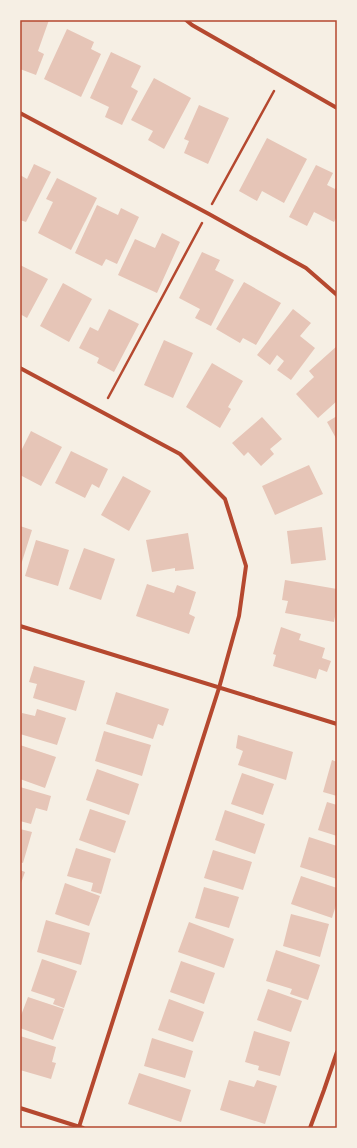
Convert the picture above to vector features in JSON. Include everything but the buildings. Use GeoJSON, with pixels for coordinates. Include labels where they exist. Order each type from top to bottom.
{"type":"FeatureCollection","features":[{"type":"Feature","properties":{"kind":"street"},"geometry":{"type":"LineString","coordinates":[[186,20],[192,25],[337,108]]}},
{"type":"Feature","properties":{"kind":"street"},"geometry":{"type":"LineString","coordinates":[[20,113],[209,214],[306,268],[337,295]]}},
{"type":"Feature","properties":{"kind":"street"},"geometry":{"type":"LineString","coordinates":[[20,368],[180,454],[225,499],[246,566],[239,616],[219,688],[81,1127],[20,1108]]}},
{"type":"Feature","properties":{"kind":"street"},"geometry":{"type":"LineString","coordinates":[[20,626],[337,724]]}},
{"type":"Feature","properties":{"kind":"street"},"geometry":{"type":"LineString","coordinates":[[310,1128],[337,1052]]}},
{"type":"Feature","properties":{"kind":"path"},"geometry":{"type":"LineString","coordinates":[[211,206],[274,91]]}},
{"type":"Feature","properties":{"kind":"path"},"geometry":{"type":"LineString","coordinates":[[108,398],[203,222]]}}]}
